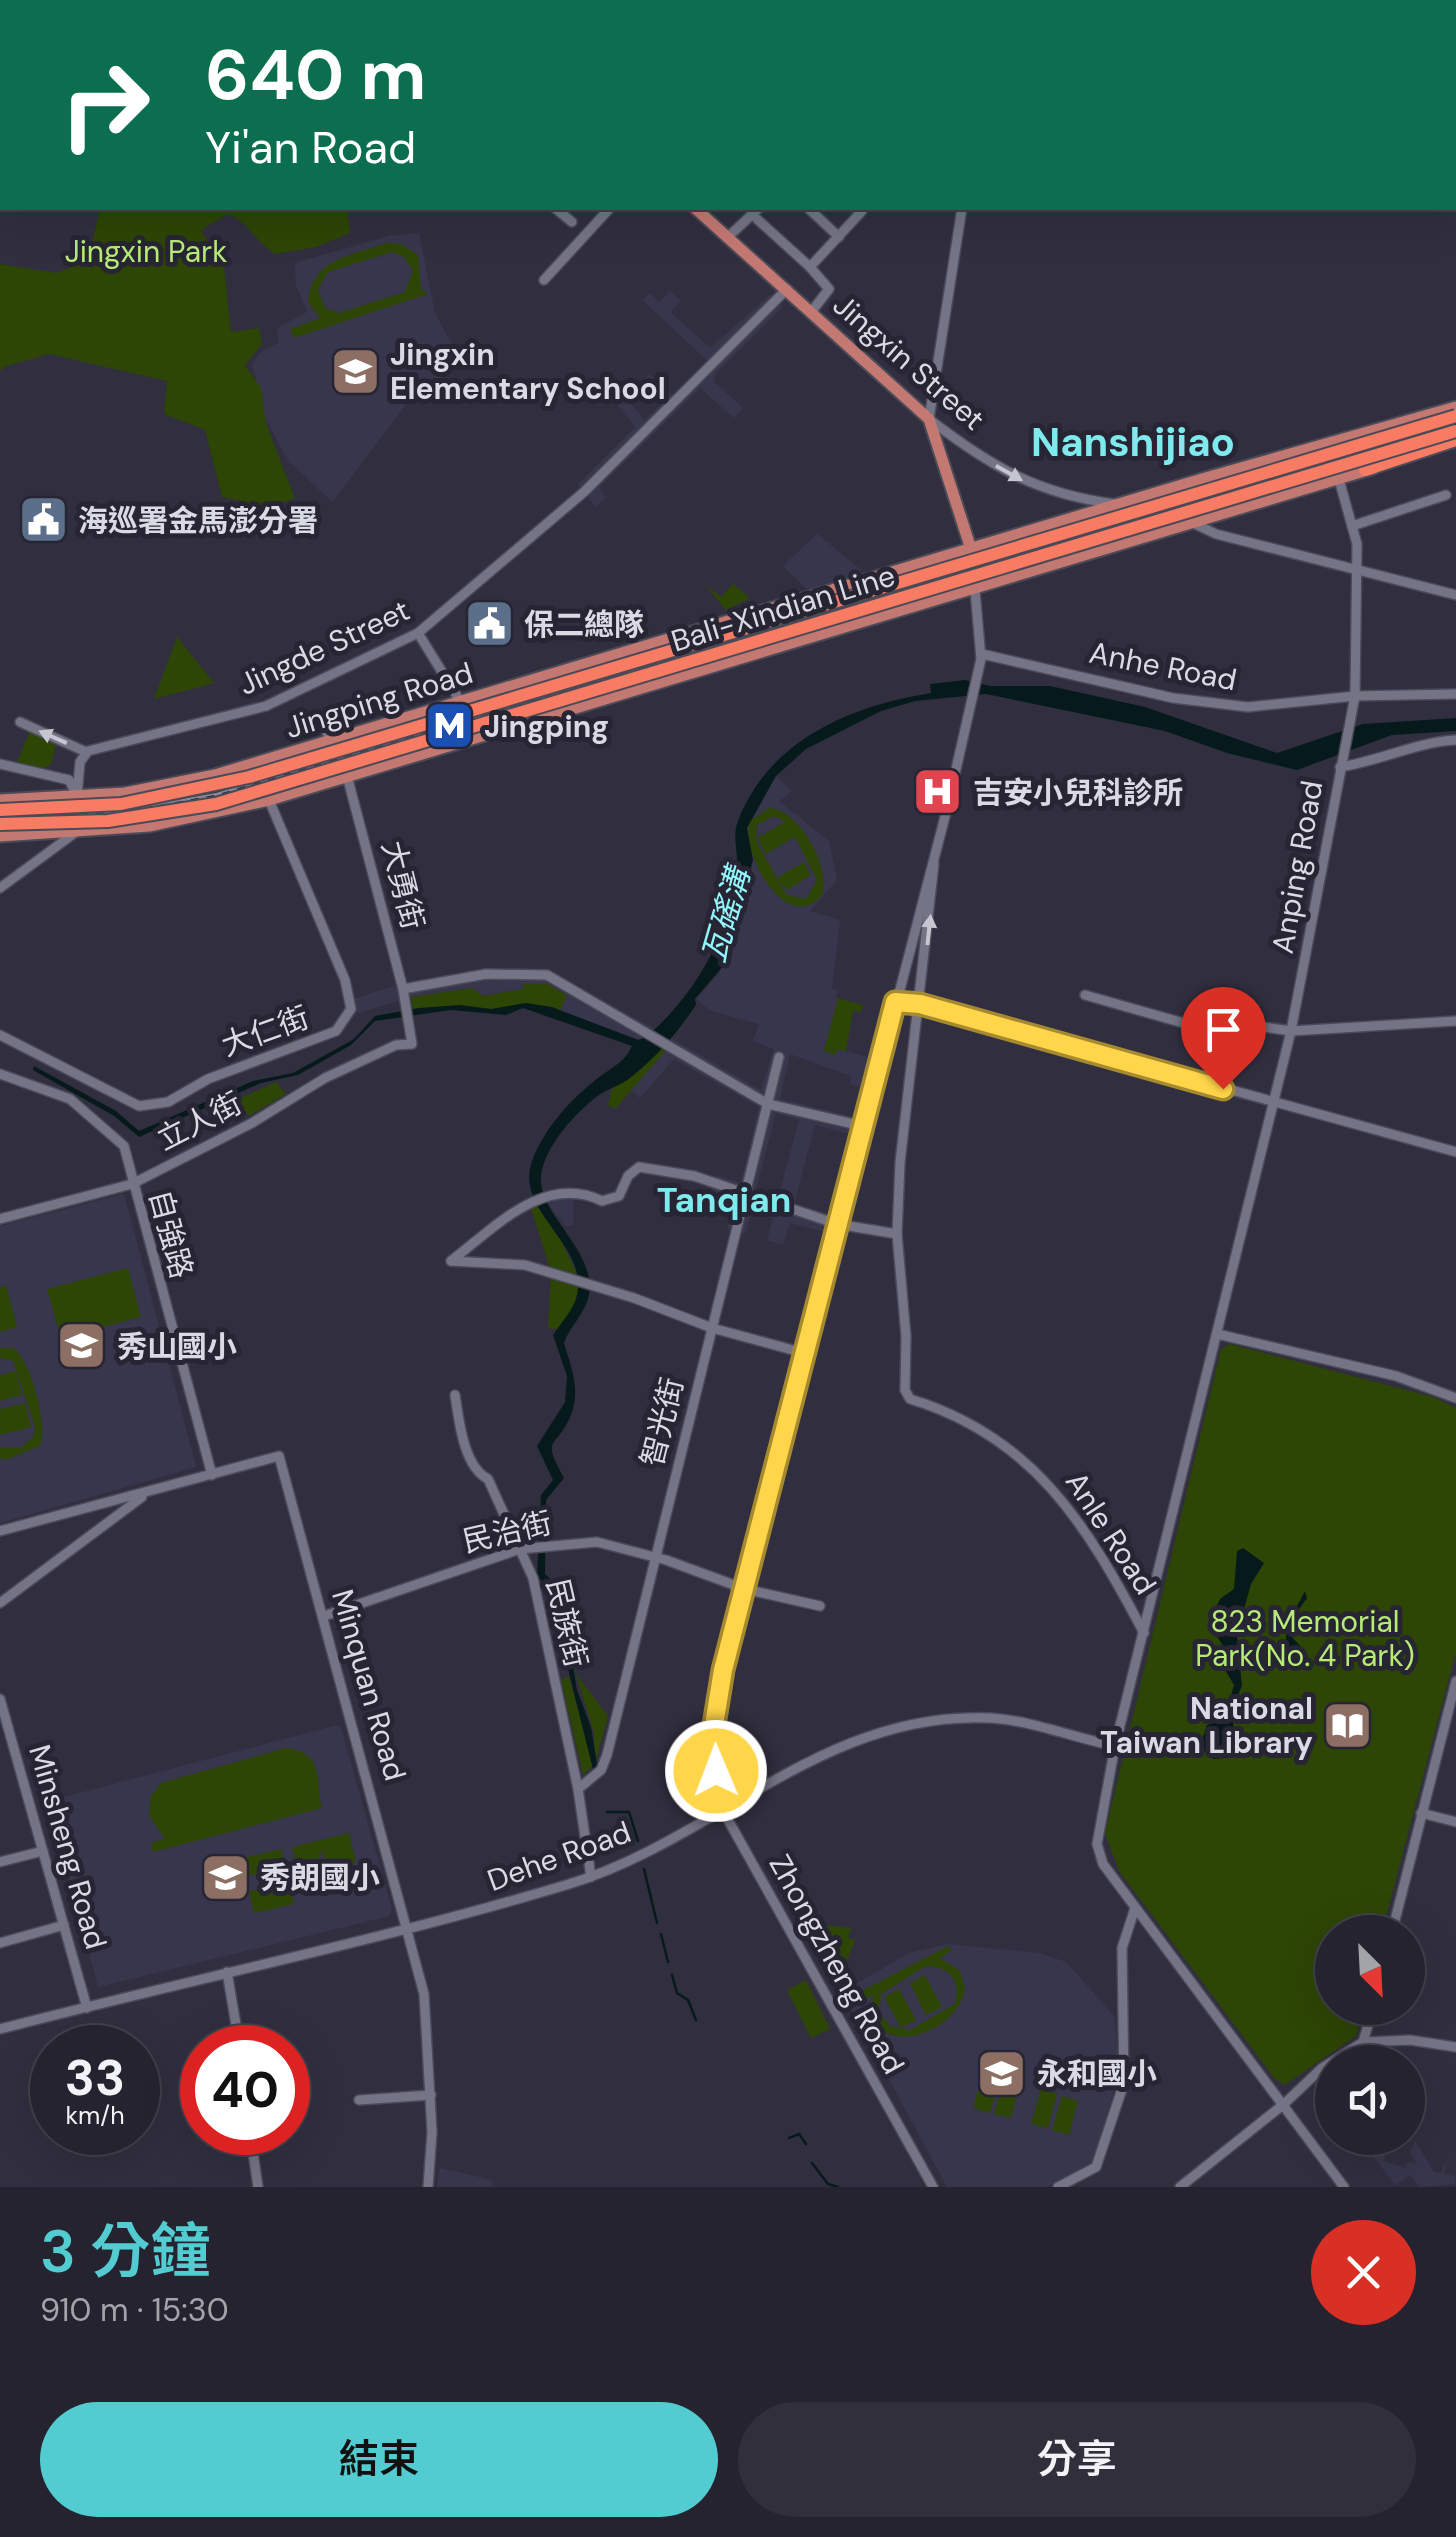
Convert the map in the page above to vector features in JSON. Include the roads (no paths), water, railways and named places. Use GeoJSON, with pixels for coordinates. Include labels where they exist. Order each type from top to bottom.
{"type":"FeatureCollection","features":[{"type":"Feature","properties":{"kind":"highway","name":"Bali-Xindian Line"},"geometry":{"type":"LineString","coordinates":[[0,810],[122,804],[249,777],[1456,423]]}},
{"type":"Feature","properties":{"kind":"highway","name":"Bali-Xindian Line"},"geometry":{"type":"LineString","coordinates":[[0,824],[108,820],[216,804],[1456,423]]}},
{"type":"Feature","properties":{"kind":"highway"},"geometry":{"type":"LineString","coordinates":[[1365,470],[1409,454],[1456,444]]}},
{"type":"Feature","properties":{"kind":"main road","name":"Jingxin Street"},"geometry":{"type":"LineString","coordinates":[[697,210],[929,418]]}},
{"type":"Feature","properties":{"kind":"main road","name":"Jingping Road"},"geometry":{"type":"LineString","coordinates":[[0,800],[173,786],[335,741],[1116,504],[1456,407]]}},
{"type":"Feature","properties":{"kind":"main road"},"geometry":{"type":"LineString","coordinates":[[929,418],[971,549]]}},
{"type":"Feature","properties":{"kind":"main road"},"geometry":{"type":"LineString","coordinates":[[1338,478],[1383,444],[1456,423]]}},
{"type":"Feature","properties":{"kind":"main road"},"geometry":{"type":"LineString","coordinates":[[0,836],[179,822],[269,800],[1456,444]]}},
{"type":"Feature","properties":{"kind":"main road"},"geometry":{"type":"LineString","coordinates":[[1116,504],[1191,522]]}},
{"type":"Feature","properties":{"kind":"street"},"geometry":{"type":"LineString","coordinates":[[557,210],[572,222]]}},
{"type":"Feature","properties":{"kind":"street"},"geometry":{"type":"LineString","coordinates":[[544,280],[608,210]]}},
{"type":"Feature","properties":{"kind":"street"},"geometry":{"type":"LineString","coordinates":[[729,236],[756,210]]}},
{"type":"Feature","properties":{"kind":"street"},"geometry":{"type":"LineString","coordinates":[[810,210],[840,237]]}},
{"type":"Feature","properties":{"kind":"street"},"geometry":{"type":"LineString","coordinates":[[810,267],[861,210]]}},
{"type":"Feature","properties":{"kind":"street"},"geometry":{"type":"LineString","coordinates":[[929,418],[962,210]]}},
{"type":"Feature","properties":{"kind":"street"},"geometry":{"type":"LineString","coordinates":[[757,219],[829,289],[812,311]]}},
{"type":"Feature","properties":{"kind":"street","name":"Jingde Street"},"geometry":{"type":"LineString","coordinates":[[86,752],[266,706],[418,633],[584,492],[787,288]]}},
{"type":"Feature","properties":{"kind":"street","name":"Jingxin Street"},"geometry":{"type":"LineString","coordinates":[[929,418],[980,456],[1033,486],[1071,498],[1116,504]]}},
{"type":"Feature","properties":{"kind":"street"},"geometry":{"type":"LineString","coordinates":[[1328,444],[1352,526],[1358,569],[1355,696]]}},
{"type":"Feature","properties":{"kind":"street"},"geometry":{"type":"LineString","coordinates":[[1352,526],[1446,495]]}},
{"type":"Feature","properties":{"kind":"street"},"geometry":{"type":"LineString","coordinates":[[1191,522],[1216,534],[1456,596]]}},
{"type":"Feature","properties":{"kind":"street"},"geometry":{"type":"LineString","coordinates":[[934,856],[982,656],[978,586],[971,549]]}},
{"type":"Feature","properties":{"kind":"street"},"geometry":{"type":"LineString","coordinates":[[418,633],[460,701]]}},
{"type":"Feature","properties":{"kind":"street","name":"Anhe Road"},"geometry":{"type":"LineString","coordinates":[[982,656],[1173,698],[1248,707],[1355,696],[1456,694]]}},
{"type":"Feature","properties":{"kind":"street","name":"Anping Road"},"geometry":{"type":"LineString","coordinates":[[1144,1634],[1291,1030],[1355,696]]}},
{"type":"Feature","properties":{"kind":"street"},"geometry":{"type":"LineString","coordinates":[[335,741],[322,720],[357,706]]}},
{"type":"Feature","properties":{"kind":"street"},"geometry":{"type":"LineString","coordinates":[[20,722],[86,752],[80,762],[78,796]]}},
{"type":"Feature","properties":{"kind":"street"},"geometry":{"type":"LineString","coordinates":[[1341,762],[1372,762],[1431,741],[1456,740]]}},
{"type":"Feature","properties":{"kind":"street","name":"大勇街"},"geometry":{"type":"LineString","coordinates":[[335,741],[348,776],[404,988],[412,1044]]}},
{"type":"Feature","properties":{"kind":"street"},"geometry":{"type":"LineString","coordinates":[[269,800],[277,757]]}},
{"type":"Feature","properties":{"kind":"street"},"geometry":{"type":"LineString","coordinates":[[0,764],[69,780],[78,796]]}},
{"type":"Feature","properties":{"kind":"street","name":"大仁街"},"geometry":{"type":"LineString","coordinates":[[0,1035],[139,1106],[152,1107],[208,1078],[336,1031],[352,1009],[345,980],[269,800]]}},
{"type":"Feature","properties":{"kind":"street"},"geometry":{"type":"LineString","coordinates":[[0,888],[76,832]]}},
{"type":"Feature","properties":{"kind":"street","name":"Zhongzheng Road"},"geometry":{"type":"LineString","coordinates":[[933,2187],[722,1808],[714,1725],[723,1670],[934,856]]}},
{"type":"Feature","properties":{"kind":"street","name":"Anle Road"},"geometry":{"type":"LineString","coordinates":[[934,856],[920,1004],[903,1124],[897,1234],[906,1336],[905,1390],[910,1399],[959,1415],[1034,1466],[1053,1486],[1111,1574],[1144,1634],[1115,1746],[1097,1844],[1103,1864],[1344,2187]]}},
{"type":"Feature","properties":{"kind":"street"},"geometry":{"type":"LineString","coordinates":[[404,988],[486,974],[547,975],[646,1029],[768,1104],[862,1126]]}},
{"type":"Feature","properties":{"kind":"street"},"geometry":{"type":"LineString","coordinates":[[1085,995],[1200,1028],[1250,1026],[1291,1030],[1456,1021]]}},
{"type":"Feature","properties":{"kind":"street"},"geometry":{"type":"LineString","coordinates":[[895,1002],[920,1004],[1456,1152]]}},
{"type":"Feature","properties":{"kind":"street","name":"立人街"},"geometry":{"type":"LineString","coordinates":[[0,1219],[132,1184],[252,1123],[325,1078],[396,1045],[412,1044]]}},
{"type":"Feature","properties":{"kind":"street","name":"智光街"},"geometry":{"type":"LineString","coordinates":[[578,1789],[601,1770],[607,1755],[779,1057]]}},
{"type":"Feature","properties":{"kind":"street","name":"自強路"},"geometry":{"type":"LineString","coordinates":[[0,1074],[70,1099],[124,1146],[212,1475]]}},
{"type":"Feature","properties":{"kind":"street"},"geometry":{"type":"LineString","coordinates":[[804,1353],[712,1328],[525,1265],[451,1260],[546,1195],[578,1189],[602,1200],[619,1196],[628,1176],[638,1167],[694,1176],[838,1224],[897,1234]]}},
{"type":"Feature","properties":{"kind":"street"},"geometry":{"type":"LineString","coordinates":[[1217,1334],[1396,1376],[1456,1398]]}},
{"type":"Feature","properties":{"kind":"street","name":"民族街"},"geometry":{"type":"LineString","coordinates":[[455,1395],[462,1436],[533,1578],[578,1789],[591,1877]]}},
{"type":"Feature","properties":{"kind":"street","name":"Minquan Road"},"geometry":{"type":"LineString","coordinates":[[212,1475],[279,1456],[409,1928],[428,2023],[428,2187]]}},
{"type":"Feature","properties":{"kind":"street"},"geometry":{"type":"LineString","coordinates":[[0,1531],[212,1475]]}},
{"type":"Feature","properties":{"kind":"street"},"geometry":{"type":"LineString","coordinates":[[0,1604],[148,1492]]}},
{"type":"Feature","properties":{"kind":"street","name":"民治街"},"geometry":{"type":"LineString","coordinates":[[324,1616],[520,1548],[597,1542],[745,1589],[820,1606]]}},
{"type":"Feature","properties":{"kind":"street"},"geometry":{"type":"LineString","coordinates":[[1396,1915],[1456,1681]]}},
{"type":"Feature","properties":{"kind":"street","name":"Minsheng Road"},"geometry":{"type":"LineString","coordinates":[[0,1699],[87,2008]]}},
{"type":"Feature","properties":{"kind":"street","name":"Dehe Road"},"geometry":{"type":"LineString","coordinates":[[0,2029],[409,1928],[591,1877],[656,1847],[834,1746],[888,1729],[945,1718],[994,1718],[1115,1746]]}},
{"type":"Feature","properties":{"kind":"street"},"geometry":{"type":"LineString","coordinates":[[1421,1814],[1456,1822]]}},
{"type":"Feature","properties":{"kind":"street"},"geometry":{"type":"LineString","coordinates":[[0,1862],[43,1851]]}},
{"type":"Feature","properties":{"kind":"street"},"geometry":{"type":"LineString","coordinates":[[1058,2187],[1096,2167],[1124,2083],[1122,1948],[1135,1908]]}},
{"type":"Feature","properties":{"kind":"street"},"geometry":{"type":"LineString","coordinates":[[0,1943],[64,1925]]}},
{"type":"Feature","properties":{"kind":"street"},"geometry":{"type":"LineString","coordinates":[[227,1972],[236,2025]]}},
{"type":"Feature","properties":{"kind":"street"},"geometry":{"type":"LineString","coordinates":[[1363,2042],[1368,2025]]}},
{"type":"Feature","properties":{"kind":"street"},"geometry":{"type":"LineString","coordinates":[[1180,2187],[1284,2104],[1322,2068],[1363,2042],[1410,2040],[1456,2047]]}},
{"type":"Feature","properties":{"kind":"street"},"geometry":{"type":"LineString","coordinates":[[1053,2068],[1124,2083]]}},
{"type":"Feature","properties":{"kind":"street"},"geometry":{"type":"LineString","coordinates":[[360,2100],[431,2094]]}},
{"type":"Feature","properties":{"kind":"street"},"geometry":{"type":"LineString","coordinates":[[253,2155],[258,2187]]}},
{"type":"Feature","properties":{"kind":"waterway","name":"瓦磘溝"},"geometry":{"type":"LineString","coordinates":[[607,1812],[629,1812],[638,1841]]}},
{"type":"Feature","properties":{"kind":"waterway","name":"瓦磘溝"},"geometry":{"type":"LineString","coordinates":[[644,1869],[657,1923]]}},
{"type":"Feature","properties":{"kind":"waterway","name":"瓦磘溝"},"geometry":{"type":"LineString","coordinates":[[661,1934],[668,1962]]}},
{"type":"Feature","properties":{"kind":"waterway","name":"瓦磘溝"},"geometry":{"type":"LineString","coordinates":[[672,1975],[677,1993],[688,2000],[696,2020]]}},
{"type":"Feature","properties":{"kind":"waterway","name":"瓦磘溝"},"geometry":{"type":"LineString","coordinates":[[789,2138],[799,2134],[806,2144]]}},
{"type":"Feature","properties":{"kind":"waterway","name":"瓦磘溝"},"geometry":{"type":"LineString","coordinates":[[812,2163],[828,2184],[838,2187]]}},
{"type":"Feature","properties":{"kind":"railway"},"geometry":{"type":"LineString","coordinates":[[0,819],[138,810],[216,796],[1456,425]]}},
{"type":"Feature","properties":{"kind":"place","name":"Jingxin Elementary School"},"geometry":{"type":"Point","coordinates":[355,371]}},
{"type":"Feature","properties":{"kind":"place","name":"海巡署金馬澎分署"},"geometry":{"type":"Point","coordinates":[43,520]}},
{"type":"Feature","properties":{"kind":"place","name":"保二總隊"},"geometry":{"type":"Point","coordinates":[489,624]}},
{"type":"Feature","properties":{"kind":"place","name":"Jingping"},"geometry":{"type":"Point","coordinates":[449,726]}},
{"type":"Feature","properties":{"kind":"place","name":"吉安小兒科診所"},"geometry":{"type":"Point","coordinates":[938,792]}},
{"type":"Feature","properties":{"kind":"place","name":"秀山國小"},"geometry":{"type":"Point","coordinates":[82,1346]}},
{"type":"Feature","properties":{"kind":"place","name":"National Taiwan Library"},"geometry":{"type":"Point","coordinates":[1348,1725]}},
{"type":"Feature","properties":{"kind":"place","name":"秀朗國小"},"geometry":{"type":"Point","coordinates":[225,1877]}},
{"type":"Feature","properties":{"kind":"place","name":"永和國小"},"geometry":{"type":"Point","coordinates":[1002,2073]}},
{"type":"Feature","properties":{"kind":"district","name":"Nanshijiao"},"geometry":{"type":"Point","coordinates":[1133,442]}},
{"type":"Feature","properties":{"kind":"district","name":"Tanqian"},"geometry":{"type":"Point","coordinates":[724,1200]}},
{"type":"Feature","properties":{"kind":"park label","name":"Jingxin Park"},"geometry":{"type":"Point","coordinates":[146,251]}},
{"type":"Feature","properties":{"kind":"park label","name":"823 Memorial Park(No. 4 Park)"},"geometry":{"type":"Point","coordinates":[1305,1638]}}]}
